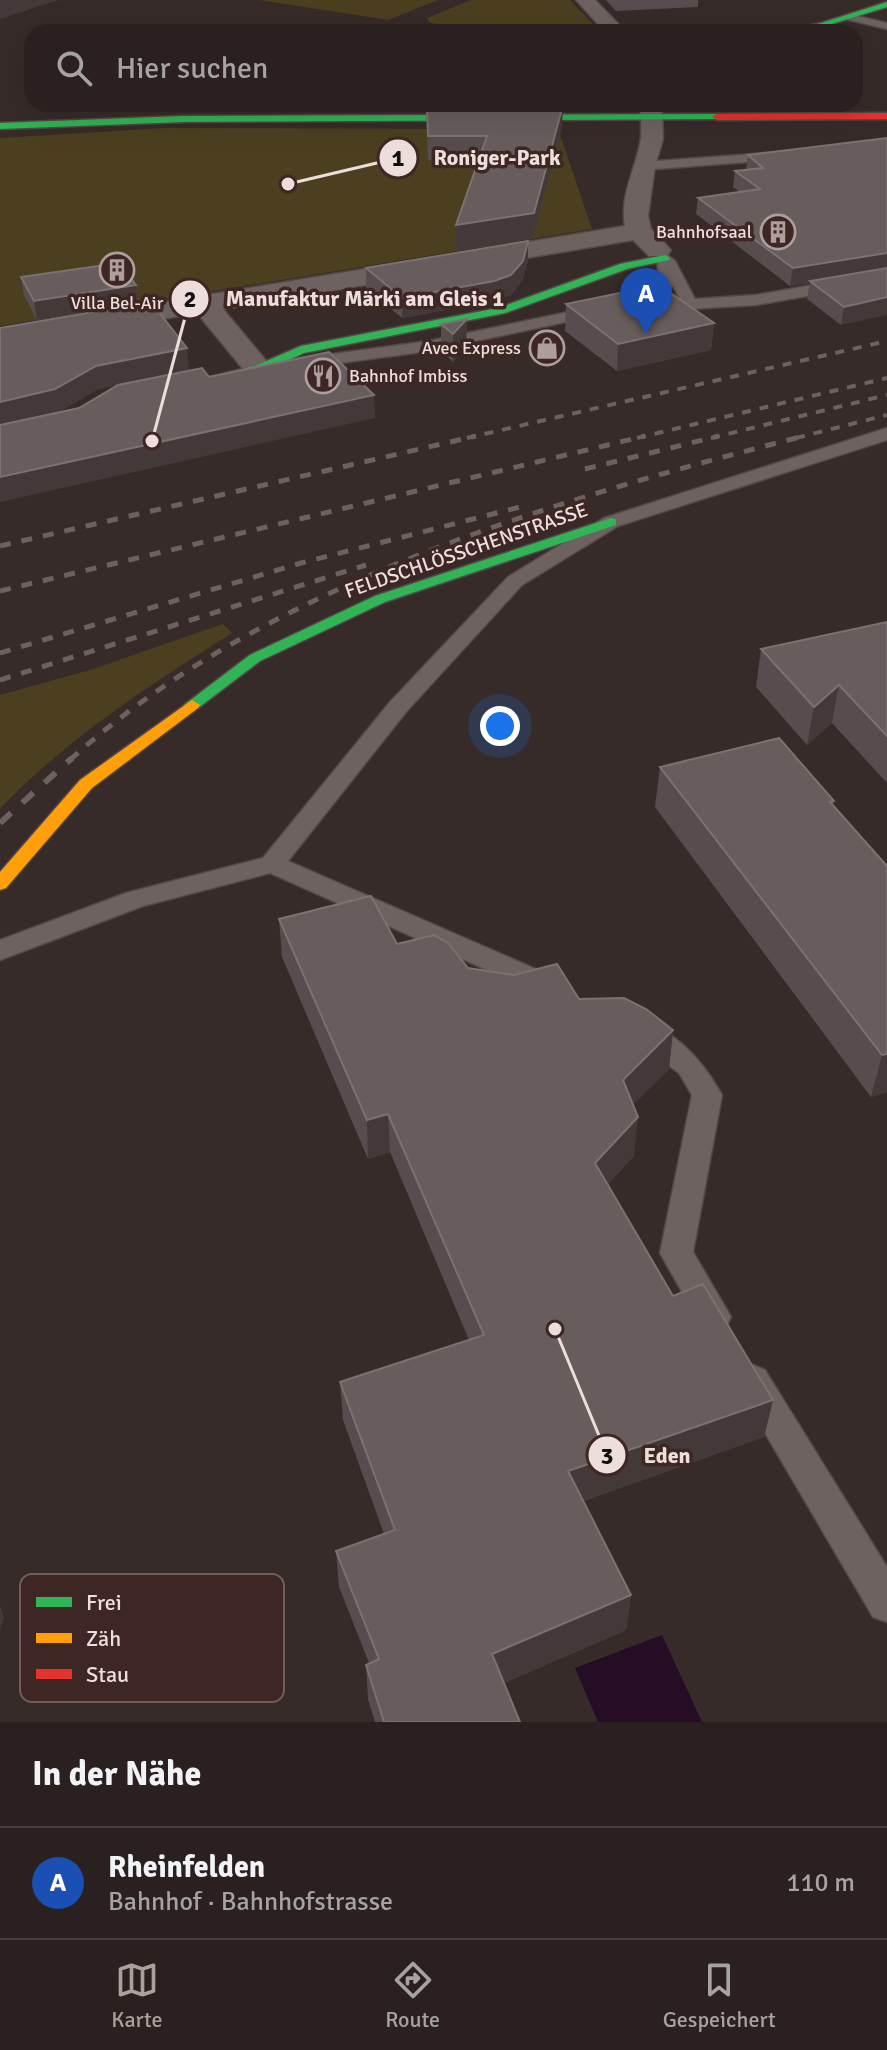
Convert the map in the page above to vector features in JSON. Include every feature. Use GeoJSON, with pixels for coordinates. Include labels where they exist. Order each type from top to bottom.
{"type":"FeatureCollection","features":[{"type":"Feature","properties":{"kind":"street"},"geometry":{"type":"LineString","coordinates":[[585,0],[608,24]]}},
{"type":"Feature","properties":{"kind":"street"},"geometry":{"type":"LineString","coordinates":[[819,24],[887,4]]}},
{"type":"Feature","properties":{"kind":"street"},"geometry":{"type":"LineString","coordinates":[[652,112],[652,139],[643,166],[637,203],[639,231],[665,258]]}},
{"type":"Feature","properties":{"kind":"street"},"geometry":{"type":"LineString","coordinates":[[0,126],[183,119],[652,112],[887,116]]}},
{"type":"Feature","properties":{"kind":"street"},"geometry":{"type":"LineString","coordinates":[[0,338],[639,231]]}},
{"type":"Feature","properties":{"kind":"street"},"geometry":{"type":"LineString","coordinates":[[185,383],[258,369],[301,350],[501,311],[624,266],[665,258]]}},
{"type":"Feature","properties":{"kind":"street"},"geometry":{"type":"LineString","coordinates":[[204,304],[258,369]]}},
{"type":"Feature","properties":{"kind":"street","name":"FELDSCHLÖSSCHENSTRASSE"},"geometry":{"type":"LineString","coordinates":[[0,884],[86,784],[255,658],[380,599],[611,522]]}},
{"type":"Feature","properties":{"kind":"lane"},"geometry":{"type":"LineString","coordinates":[[849,17],[887,26]]}},
{"type":"Feature","properties":{"kind":"lane"},"geometry":{"type":"LineString","coordinates":[[643,166],[801,154]]}},
{"type":"Feature","properties":{"kind":"lane"},"geometry":{"type":"LineString","coordinates":[[665,258],[690,304],[756,300],[887,277]]}},
{"type":"Feature","properties":{"kind":"lane"},"geometry":{"type":"LineString","coordinates":[[258,369],[429,346],[650,300],[666,287],[670,278],[665,258]]}},
{"type":"Feature","properties":{"kind":"lane"},"geometry":{"type":"LineString","coordinates":[[0,950],[135,899],[272,864],[398,707],[515,581],[611,522],[887,434]]}},
{"type":"Feature","properties":{"kind":"lane"},"geometry":{"type":"LineString","coordinates":[[272,864],[576,999]]}},
{"type":"Feature","properties":{"kind":"lane"},"geometry":{"type":"LineString","coordinates":[[615,1018],[653,1037],[689,1065],[707,1095],[676,1253],[887,1603]]}},
{"type":"Feature","properties":{"kind":"shaded area"},"geometry":{"type":"Polygon","coordinates":[[[260,0],[438,0],[388,20],[260,0]]]}},
{"type":"Feature","properties":{"kind":"shaded area"},"geometry":{"type":"Polygon","coordinates":[[[471,0],[570,0],[593,24],[439,24],[430,23],[427,18],[471,0]]]}},
{"type":"Feature","properties":{"kind":"shaded area"},"geometry":{"type":"Polygon","coordinates":[[[164,128],[558,129],[592,229],[0,326],[0,138],[164,128]]]}},
{"type":"Feature","properties":{"kind":"shaded area"},"geometry":{"type":"Polygon","coordinates":[[[223,624],[232,633],[81,736],[0,809],[0,695],[90,670],[223,624]]]}},
{"type":"Feature","properties":{"kind":"shaded area"},"geometry":{"type":"Polygon","coordinates":[[[662,1635],[702,1722],[598,1722],[575,1668],[662,1635]]]}},
{"type":"Feature","properties":{"kind":"building"},"geometry":{"type":"Polygon","coordinates":[[[427,112],[561,112],[534,213],[456,225],[487,136],[428,136],[427,112]]]}},
{"type":"Feature","properties":{"kind":"building","name":"Bahnhofsaal"},"geometry":{"type":"Polygon","coordinates":[[[887,138],[887,253],[793,268],[698,198],[760,189],[735,171],[763,168],[748,155],[887,138]]]}},
{"type":"Feature","properties":{"kind":"building"},"geometry":{"type":"Polygon","coordinates":[[[528,241],[523,261],[511,275],[402,298],[366,268],[528,241]]]}},
{"type":"Feature","properties":{"kind":"building"},"geometry":{"type":"Polygon","coordinates":[[[119,263],[136,285],[34,301],[21,277],[119,263]]]}},
{"type":"Feature","properties":{"kind":"building"},"geometry":{"type":"Polygon","coordinates":[[[887,268],[887,297],[844,307],[810,281],[887,268]]]}},
{"type":"Feature","properties":{"kind":"building"},"geometry":{"type":"Polygon","coordinates":[[[659,285],[714,323],[618,344],[566,304],[659,285]]]}},
{"type":"Feature","properties":{"kind":"building"},"geometry":{"type":"Polygon","coordinates":[[[151,302],[187,348],[96,366],[55,389],[0,402],[0,328],[151,302]]]}},
{"type":"Feature","properties":{"kind":"building"},"geometry":{"type":"Polygon","coordinates":[[[467,319],[453,334],[441,324],[467,319]]]}},
{"type":"Feature","properties":{"kind":"building"},"geometry":{"type":"Polygon","coordinates":[[[329,352],[374,395],[0,477],[0,425],[79,408],[118,385],[202,368],[209,377],[329,352]]]}},
{"type":"Feature","properties":{"kind":"building"},"geometry":{"type":"Polygon","coordinates":[[[887,622],[887,736],[839,685],[814,707],[761,649],[887,622]]]}},
{"type":"Feature","properties":{"kind":"building"},"geometry":{"type":"Polygon","coordinates":[[[779,738],[887,866],[887,1054],[882,1055],[660,767],[779,738]]]}},
{"type":"Feature","properties":{"kind":"building"},"geometry":{"type":"Polygon","coordinates":[[[371,896],[397,944],[434,935],[448,943],[468,968],[514,975],[557,964],[579,999],[624,998],[646,1009],[673,1030],[623,1080],[638,1117],[595,1163],[673,1296],[703,1284],[773,1400],[568,1471],[631,1595],[492,1654],[520,1722],[384,1722],[366,1665],[379,1659],[336,1551],[395,1530],[340,1382],[484,1335],[388,1114],[367,1120],[279,919],[371,896]]]}},
{"type":"Feature","properties":{"kind":"railway"},"geometry":{"type":"LineString","coordinates":[[467,438],[887,341]]}},
{"type":"Feature","properties":{"kind":"railway"},"geometry":{"type":"LineString","coordinates":[[637,438],[887,378]]}},
{"type":"Feature","properties":{"kind":"railway"},"geometry":{"type":"LineString","coordinates":[[711,438],[887,395]]}},
{"type":"Feature","properties":{"kind":"railway"},"geometry":{"type":"LineString","coordinates":[[796,438],[887,415]]}},
{"type":"Feature","properties":{"kind":"railway"},"geometry":{"type":"LineString","coordinates":[[0,546],[476,436]]}},
{"type":"Feature","properties":{"kind":"railway"},"geometry":{"type":"LineString","coordinates":[[0,591],[645,436]]}},
{"type":"Feature","properties":{"kind":"railway"},"geometry":{"type":"LineString","coordinates":[[585,469],[719,436]]}},
{"type":"Feature","properties":{"kind":"railway"},"geometry":{"type":"LineString","coordinates":[[70,760],[147,698],[231,644],[321,597],[416,556],[514,520],[612,489],[804,436]]}},
{"type":"Feature","properties":{"kind":"railway"},"geometry":{"type":"LineString","coordinates":[[0,653],[301,563],[524,506]]}},
{"type":"Feature","properties":{"kind":"railway"},"geometry":{"type":"LineString","coordinates":[[0,680],[366,565]]}},
{"type":"Feature","properties":{"kind":"railway"},"geometry":{"type":"LineString","coordinates":[[0,823],[72,758]]}},
{"type":"Feature","properties":{"kind":"traffic: fast"},"geometry":{"type":"LineString","coordinates":[[825,24],[887,4]]}},
{"type":"Feature","properties":{"kind":"traffic: fast"},"geometry":{"type":"LineString","coordinates":[[0,126],[183,119],[717,117]]}},
{"type":"Feature","properties":{"kind":"traffic: fast"},"geometry":{"type":"LineString","coordinates":[[208,379],[258,369],[301,350],[501,311],[624,266],[665,258]]}},
{"type":"Feature","properties":{"kind":"traffic: fast"},"geometry":{"type":"LineString","coordinates":[[192,705],[255,658],[380,599],[611,522]]}},
{"type":"Feature","properties":{"kind":"traffic: slow"},"geometry":{"type":"LineString","coordinates":[[0,884],[86,784],[192,705]]}},
{"type":"Feature","properties":{"kind":"traffic: jam"},"geometry":{"type":"LineString","coordinates":[[717,117],[887,116]]}},
{"type":"Feature","properties":{"kind":"place","name":"Roniger-Park"},"geometry":{"type":"Point","coordinates":[288,184]}},
{"type":"Feature","properties":{"kind":"place","name":"Bahnhofsaal"},"geometry":{"type":"Point","coordinates":[778,232]}},
{"type":"Feature","properties":{"kind":"place","name":"Villa Bel-Air"},"geometry":{"type":"Point","coordinates":[117,270]}},
{"type":"Feature","properties":{"kind":"place","name":"Rheinfelden"},"geometry":{"type":"Point","coordinates":[646,334]}},
{"type":"Feature","properties":{"kind":"place","name":"Avec Express"},"geometry":{"type":"Point","coordinates":[547,348]}},
{"type":"Feature","properties":{"kind":"place","name":"Bahnhof Imbiss"},"geometry":{"type":"Point","coordinates":[323,376]}},
{"type":"Feature","properties":{"kind":"place","name":"Manufaktur Märki am Gleis 1"},"geometry":{"type":"Point","coordinates":[152,441]}},
{"type":"Feature","properties":{"kind":"place","name":"Eden"},"geometry":{"type":"Point","coordinates":[555,1329]}}]}
